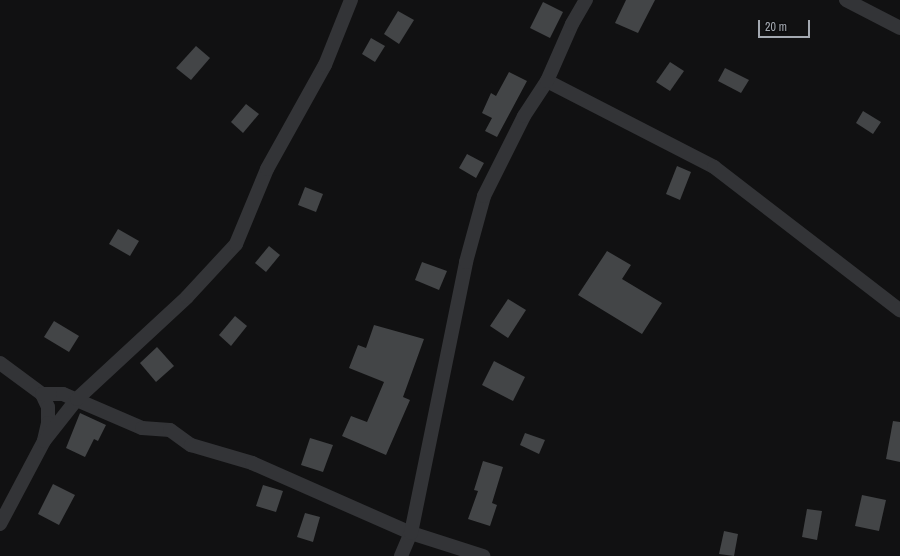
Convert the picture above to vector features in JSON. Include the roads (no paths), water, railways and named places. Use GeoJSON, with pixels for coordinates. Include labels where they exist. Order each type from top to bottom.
{"type":"FeatureCollection","features":[{"type":"Feature","properties":{"kind":"street"},"geometry":{"type":"LineString","coordinates":[[0,524],[44,440],[77,399],[187,297],[236,244],[268,169],[325,65],[352,0]]}},
{"type":"Feature","properties":{"kind":"street"},"geometry":{"type":"LineString","coordinates":[[401,556],[411,533],[466,262],[484,196],[524,116],[547,81],[572,24],[586,0]]}},
{"type":"Feature","properties":{"kind":"street"},"geometry":{"type":"LineString","coordinates":[[846,0],[900,28]]}},
{"type":"Feature","properties":{"kind":"street"},"geometry":{"type":"LineString","coordinates":[[547,81],[714,167],[900,310]]}},
{"type":"Feature","properties":{"kind":"street"},"geometry":{"type":"LineString","coordinates":[[0,363],[42,394],[48,408],[48,423],[44,440]]}},
{"type":"Feature","properties":{"kind":"street"},"geometry":{"type":"LineString","coordinates":[[42,394],[63,394],[142,428],[170,430],[191,445],[252,463],[411,533],[483,556]]}}]}
